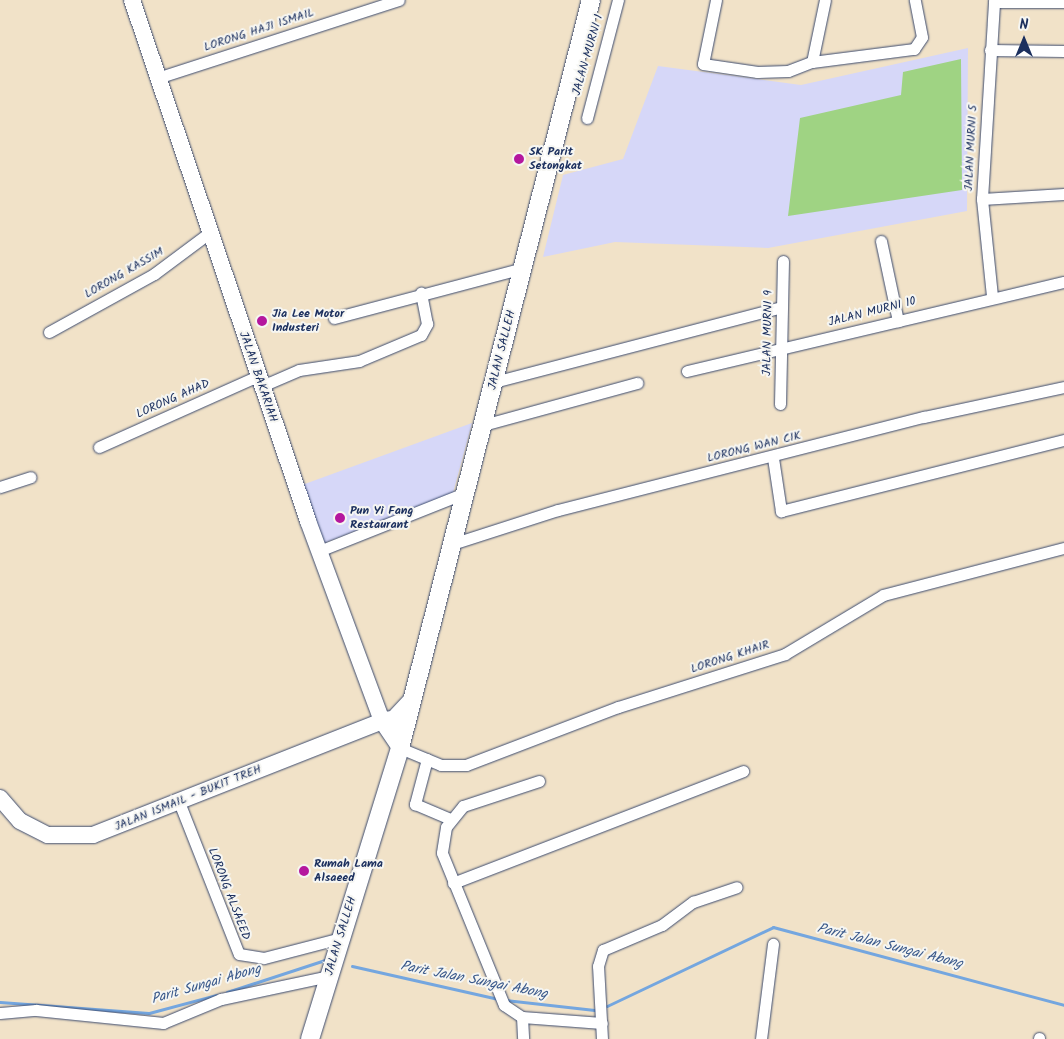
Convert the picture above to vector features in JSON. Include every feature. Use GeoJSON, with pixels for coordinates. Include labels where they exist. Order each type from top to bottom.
{"type":"FeatureCollection","features":[{"type":"Feature","properties":{"kind":"main road","name":"JALAN BAKARIAH"},"geometry":{"type":"LineString","coordinates":[[132,0],[209,233],[319,550],[382,721],[400,748]]}},
{"type":"Feature","properties":{"kind":"main road","name":"JALAN SALLEH"},"geometry":{"type":"LineString","coordinates":[[310,1039],[400,748],[593,0]]}},
{"type":"Feature","properties":{"kind":"main road"},"geometry":{"type":"LineString","coordinates":[[382,721],[394,720],[413,700]]}},
{"type":"Feature","properties":{"kind":"main road","name":"JALAN ISMAIL - BUKIT TREH"},"geometry":{"type":"LineString","coordinates":[[0,798],[20,822],[48,835],[77,838],[179,802],[382,721]]}},
{"type":"Feature","properties":{"kind":"street","name":"LORONG HAJI ISMAIL"},"geometry":{"type":"LineString","coordinates":[[157,78],[399,0]]}},
{"type":"Feature","properties":{"kind":"street","name":"JALAN MURNI 1"},"geometry":{"type":"LineString","coordinates":[[587,118],[618,0]]}},
{"type":"Feature","properties":{"kind":"street"},"geometry":{"type":"LineString","coordinates":[[716,0],[703,64],[764,72],[788,71],[812,62],[914,49],[922,37],[915,0]]}},
{"type":"Feature","properties":{"kind":"street"},"geometry":{"type":"LineString","coordinates":[[812,62],[825,0]]}},
{"type":"Feature","properties":{"kind":"street"},"geometry":{"type":"LineString","coordinates":[[994,1],[1064,2]]}},
{"type":"Feature","properties":{"kind":"street","name":"JALAN MURNI 5"},"geometry":{"type":"LineString","coordinates":[[992,296],[982,199],[994,1]]}},
{"type":"Feature","properties":{"kind":"street"},"geometry":{"type":"LineString","coordinates":[[990,50],[1064,51]]}},
{"type":"Feature","properties":{"kind":"street"},"geometry":{"type":"LineString","coordinates":[[982,199],[1064,194]]}},
{"type":"Feature","properties":{"kind":"street","name":"LORONG KASSIM"},"geometry":{"type":"LineString","coordinates":[[49,332],[154,274],[209,233]]}},
{"type":"Feature","properties":{"kind":"street"},"geometry":{"type":"LineString","coordinates":[[881,241],[898,321]]}},
{"type":"Feature","properties":{"kind":"street","name":"JALAN MURNI 9"},"geometry":{"type":"LineString","coordinates":[[780,404],[783,261]]}},
{"type":"Feature","properties":{"kind":"street"},"geometry":{"type":"LineString","coordinates":[[334,318],[421,293],[523,268]]}},
{"type":"Feature","properties":{"kind":"street","name":"JALAN MURNI 10"},"geometry":{"type":"LineString","coordinates":[[687,370],[898,321],[992,296],[1064,282]]}},
{"type":"Feature","properties":{"kind":"street","name":"LORONG AHAD"},"geometry":{"type":"LineString","coordinates":[[99,447],[260,381],[299,370],[359,361],[422,335],[427,324],[421,293]]}},
{"type":"Feature","properties":{"kind":"street"},"geometry":{"type":"LineString","coordinates":[[494,382],[782,307]]}},
{"type":"Feature","properties":{"kind":"street"},"geometry":{"type":"LineString","coordinates":[[483,425],[637,383]]}},
{"type":"Feature","properties":{"kind":"street","name":"LORONG WAN CIK"},"geometry":{"type":"LineString","coordinates":[[452,544],[558,510],[773,458],[924,417],[1064,387]]}},
{"type":"Feature","properties":{"kind":"street"},"geometry":{"type":"LineString","coordinates":[[773,458],[781,512],[1064,440]]}},
{"type":"Feature","properties":{"kind":"street"},"geometry":{"type":"LineString","coordinates":[[0,487],[30,477]]}},
{"type":"Feature","properties":{"kind":"street"},"geometry":{"type":"LineString","coordinates":[[319,550],[465,494]]}},
{"type":"Feature","properties":{"kind":"street","name":"LORONG KHAIR"},"geometry":{"type":"LineString","coordinates":[[400,748],[427,759],[466,766],[618,707],[785,654],[883,594],[1064,548]]}},
{"type":"Feature","properties":{"kind":"street"},"geometry":{"type":"LineString","coordinates":[[427,759],[415,804],[450,819]]}},
{"type":"Feature","properties":{"kind":"street"},"geometry":{"type":"LineString","coordinates":[[453,883],[744,771]]}},
{"type":"Feature","properties":{"kind":"street"},"geometry":{"type":"LineString","coordinates":[[539,781],[463,806],[450,819],[441,848],[494,991],[504,1006],[522,1017],[602,1023]]}},
{"type":"Feature","properties":{"kind":"street","name":"LORONG ALSAEED"},"geometry":{"type":"LineString","coordinates":[[179,802],[239,954],[264,958],[341,938]]}},
{"type":"Feature","properties":{"kind":"street"},"geometry":{"type":"LineString","coordinates":[[602,1039],[598,966],[603,950],[662,925],[694,902],[737,887]]}},
{"type":"Feature","properties":{"kind":"street"},"geometry":{"type":"LineString","coordinates":[[761,1039],[773,944]]}},
{"type":"Feature","properties":{"kind":"street"},"geometry":{"type":"LineString","coordinates":[[0,1013],[36,1010],[164,1023],[221,999],[329,976]]}},
{"type":"Feature","properties":{"kind":"street"},"geometry":{"type":"LineString","coordinates":[[522,1017],[523,1039]]}},
{"type":"Feature","properties":{"kind":"shaded area"},"geometry":{"type":"Polygon","coordinates":[[[968,48],[967,211],[768,248],[615,242],[543,257],[563,175],[623,159],[658,66],[801,85],[968,48]]]}},
{"type":"Feature","properties":{"kind":"shaded area"},"geometry":{"type":"Polygon","coordinates":[[[472,423],[453,493],[324,543],[302,485],[472,423]]]}},
{"type":"Feature","properties":{"kind":"green space"},"geometry":{"type":"Polygon","coordinates":[[[961,59],[962,190],[788,216],[800,118],[901,95],[903,72],[961,59]]]}},
{"type":"Feature","properties":{"kind":"waterway","name":"Parit Jalan Sungai Abong"},"geometry":{"type":"LineString","coordinates":[[607,1006],[773,927],[1064,1005]]}},
{"type":"Feature","properties":{"kind":"waterway","name":"Parit Sungai Abong"},"geometry":{"type":"LineString","coordinates":[[227,992],[325,960]]}},
{"type":"Feature","properties":{"kind":"waterway","name":"Parit Jalan Sungai Abong"},"geometry":{"type":"LineString","coordinates":[[352,966],[499,999]]}},
{"type":"Feature","properties":{"kind":"waterway","name":"Parit Sungai Abong"},"geometry":{"type":"LineString","coordinates":[[0,1002],[149,1013],[216,995]]}},
{"type":"Feature","properties":{"kind":"waterway","name":"Parit Jalan Sungai Abong"},"geometry":{"type":"LineString","coordinates":[[505,1000],[594,1010]]}},
{"type":"Feature","properties":{"kind":"place","name":"SK Parit Setongkat"},"geometry":{"type":"Point","coordinates":[519,159]}},
{"type":"Feature","properties":{"kind":"place","name":"Jia Lee Motor Industeri"},"geometry":{"type":"Point","coordinates":[262,321]}},
{"type":"Feature","properties":{"kind":"place","name":"Pun Yi Fang Restaurant"},"geometry":{"type":"Point","coordinates":[340,518]}},
{"type":"Feature","properties":{"kind":"place","name":"Rumah Lama Alsaeed"},"geometry":{"type":"Point","coordinates":[304,871]}}]}
